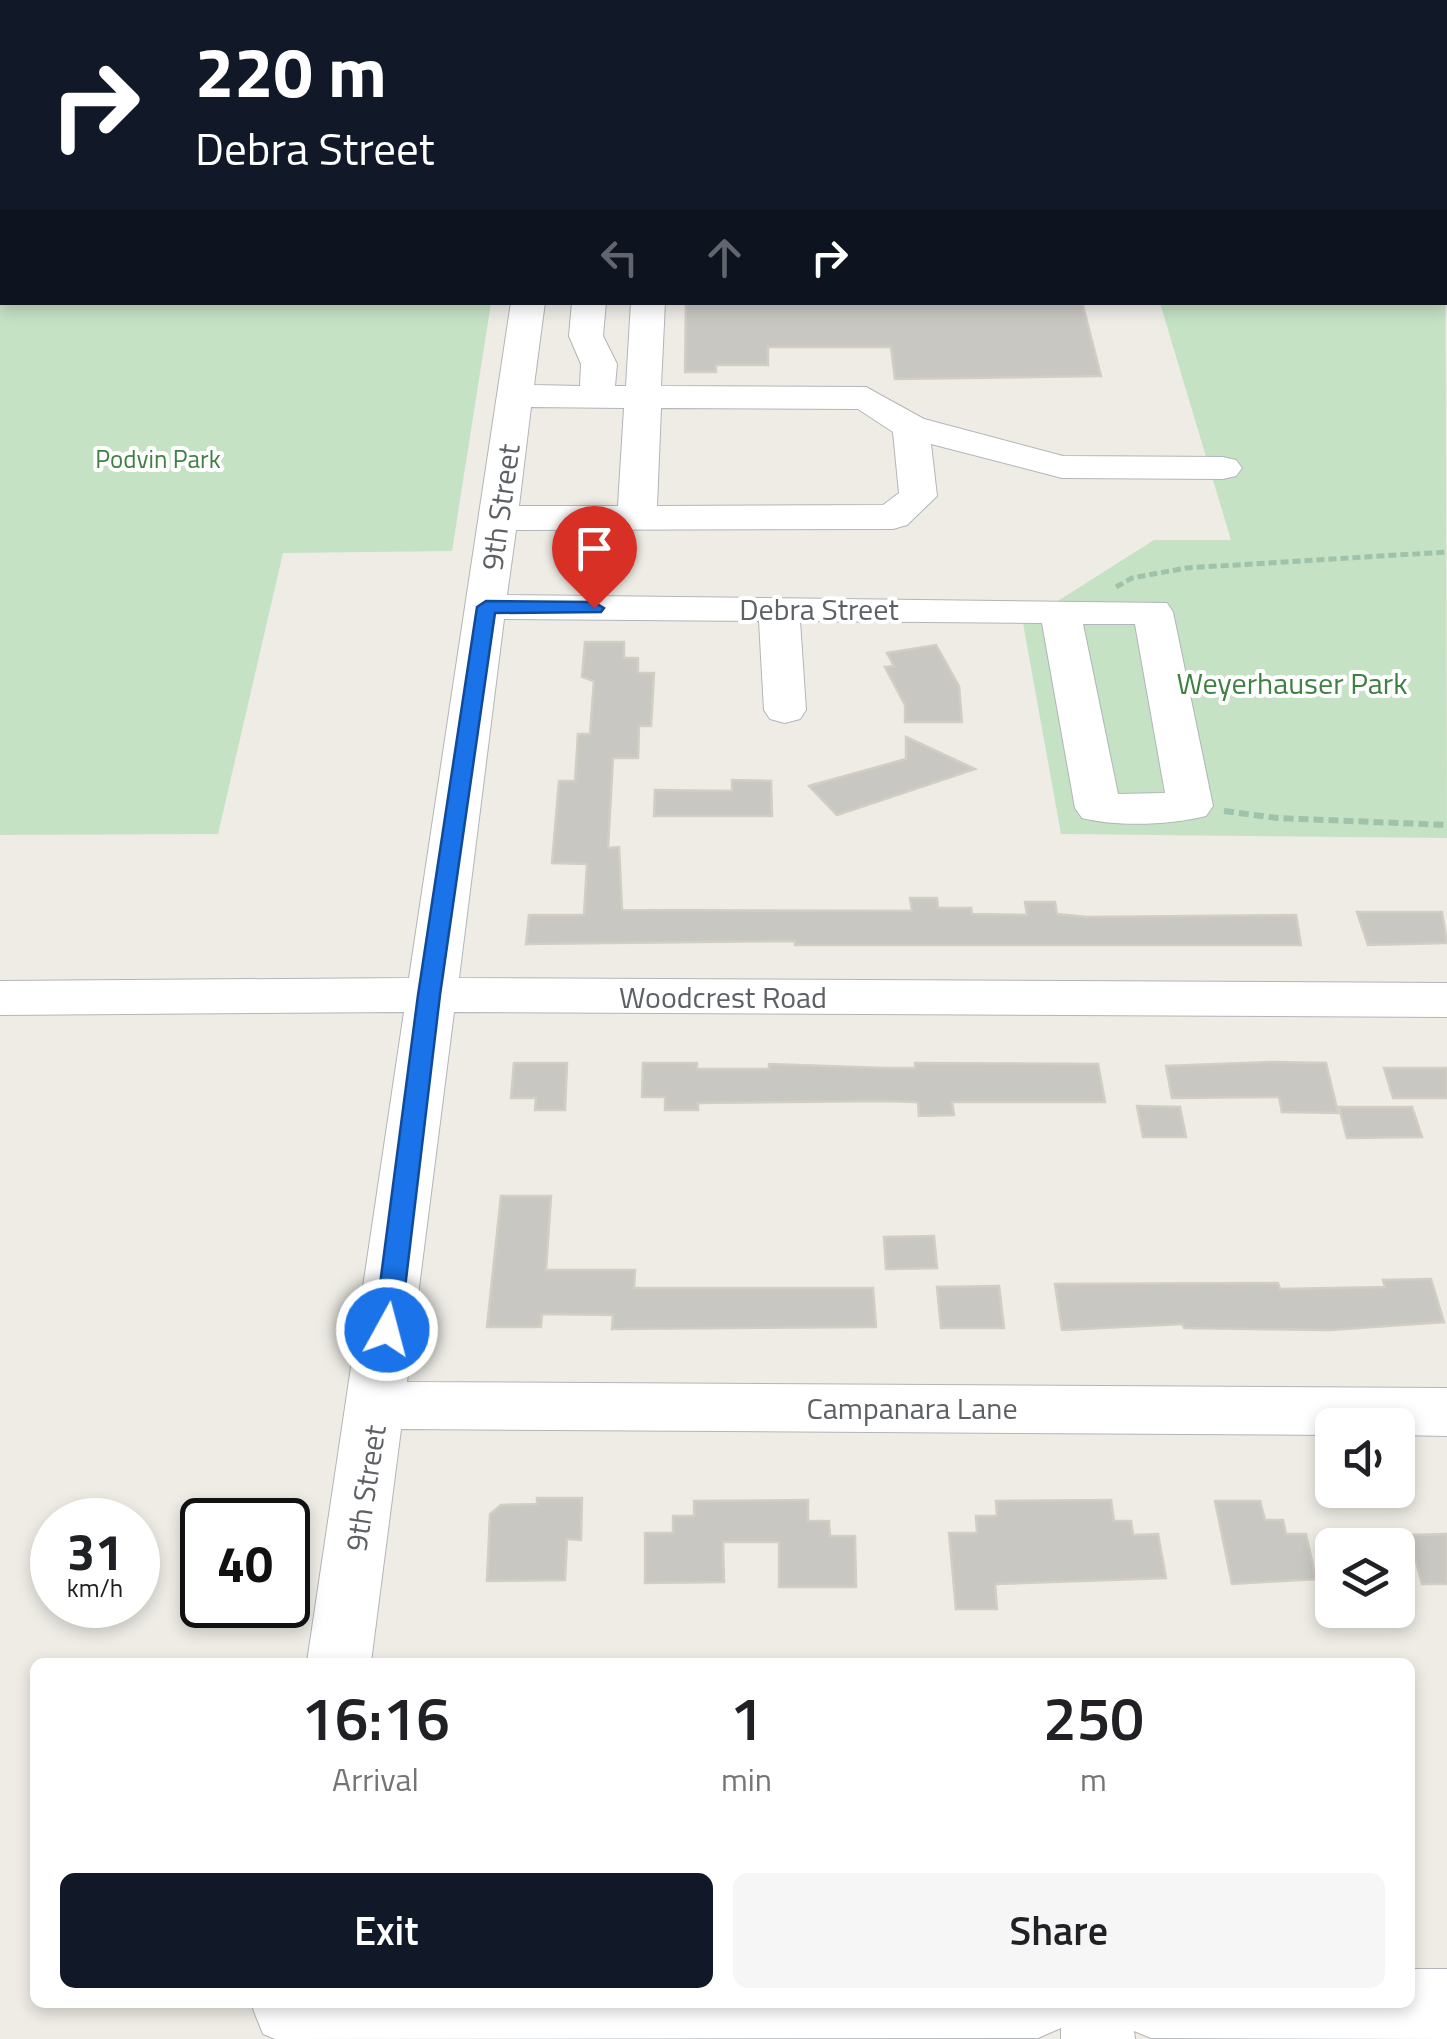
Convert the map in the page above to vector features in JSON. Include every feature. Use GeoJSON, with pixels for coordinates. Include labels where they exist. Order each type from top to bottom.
{"type":"FeatureCollection","features":[{"type":"Feature","properties":{"kind":"street","name":"9th Street"},"geometry":{"type":"LineString","coordinates":[[341,1658],[378,1405],[429,995],[528,305]]}},
{"type":"Feature","properties":{"kind":"street"},"geometry":{"type":"LineString","coordinates":[[589,305],[586,336],[598,364],[597,397]]}},
{"type":"Feature","properties":{"kind":"street"},"geometry":{"type":"LineString","coordinates":[[637,518],[648,305]]}},
{"type":"Feature","properties":{"kind":"street"},"geometry":{"type":"LineString","coordinates":[[516,396],[866,398],[911,427],[1062,467],[1223,468]]}},
{"type":"Feature","properties":{"kind":"street"},"geometry":{"type":"LineString","coordinates":[[498,518],[893,517],[918,496],[911,427]]}},
{"type":"Feature","properties":{"kind":"street","name":"Debra Street"},"geometry":{"type":"LineString","coordinates":[[486,607],[1152,612],[1190,806]]}},
{"type":"Feature","properties":{"kind":"street"},"geometry":{"type":"LineString","coordinates":[[779,608],[785,710]]}},
{"type":"Feature","properties":{"kind":"street"},"geometry":{"type":"LineString","coordinates":[[1075,611],[1098,808],[1190,806]]}},
{"type":"Feature","properties":{"kind":"street","name":"Woodcrest Road"},"geometry":{"type":"LineString","coordinates":[[0,998],[429,995],[1447,1000]]}},
{"type":"Feature","properties":{"kind":"street","name":"Campanara Lane"},"geometry":{"type":"LineString","coordinates":[[378,1405],[1447,1412]]}},
{"type":"Feature","properties":{"kind":"street"},"geometry":{"type":"LineString","coordinates":[[1415,2005],[1447,2005]]}},
{"type":"Feature","properties":{"kind":"street"},"geometry":{"type":"LineString","coordinates":[[289,2017],[738,2008]]}},
{"type":"Feature","properties":{"kind":"street"},"geometry":{"type":"LineString","coordinates":[[1096,2008],[1098,2039]]}},
{"type":"Feature","properties":{"kind":"path"},"geometry":{"type":"LineString","coordinates":[[1075,611],[1123,581],[1170,571],[1330,562],[1370,553],[1447,552]]}},
{"type":"Feature","properties":{"kind":"path"},"geometry":{"type":"LineString","coordinates":[[1190,806],[1278,818],[1447,825]]}},
{"type":"Feature","properties":{"kind":"green space","name":"Podvin Park"},"geometry":{"type":"Polygon","coordinates":[[[0,305],[491,305],[452,551],[283,553],[218,834],[0,835],[0,305]]]}},
{"type":"Feature","properties":{"kind":"green space","name":"Weyerhauser Park"},"geometry":{"type":"Polygon","coordinates":[[[1161,305],[1446,305],[1447,838],[1061,834],[1023,623],[1154,540],[1231,540],[1161,305]]]}},
{"type":"Feature","properties":{"kind":"building"},"geometry":{"type":"Polygon","coordinates":[[[686,305],[1083,305],[1101,376],[895,379],[891,347],[768,347],[768,365],[716,365],[716,372],[685,372],[686,305]]]}},
{"type":"Feature","properties":{"kind":"building"},"geometry":{"type":"Polygon","coordinates":[[[585,642],[624,642],[624,658],[638,658],[638,673],[654,673],[651,726],[639,726],[638,758],[613,758],[608,848],[619,847],[622,910],[912,911],[910,898],[937,898],[938,908],[971,908],[972,914],[1027,915],[1025,902],[1055,902],[1057,914],[1087,917],[1296,915],[1301,945],[795,945],[795,941],[526,944],[529,915],[584,915],[587,864],[552,863],[559,781],[575,781],[578,734],[590,734],[594,681],[582,677],[585,642]]]}},
{"type":"Feature","properties":{"kind":"building"},"geometry":{"type":"Polygon","coordinates":[[[936,645],[959,686],[962,722],[905,722],[905,705],[885,667],[894,666],[887,653],[936,645]]]}},
{"type":"Feature","properties":{"kind":"building"},"geometry":{"type":"Polygon","coordinates":[[[906,737],[975,769],[837,815],[809,786],[906,759],[906,737]]]}},
{"type":"Feature","properties":{"kind":"building"},"geometry":{"type":"Polygon","coordinates":[[[732,780],[771,781],[772,816],[654,816],[655,790],[732,791],[732,780]]]}},
{"type":"Feature","properties":{"kind":"building"},"geometry":{"type":"Polygon","coordinates":[[[1357,912],[1442,912],[1447,943],[1368,945],[1357,912]]]}},
{"type":"Feature","properties":{"kind":"building"},"geometry":{"type":"Polygon","coordinates":[[[514,1063],[567,1063],[565,1110],[535,1110],[536,1098],[511,1098],[514,1063]]]}},
{"type":"Feature","properties":{"kind":"building"},"geometry":{"type":"Polygon","coordinates":[[[643,1063],[697,1063],[697,1069],[769,1069],[769,1064],[915,1068],[915,1063],[1098,1064],[1105,1102],[952,1102],[954,1115],[919,1116],[918,1102],[884,1101],[698,1103],[698,1110],[665,1110],[665,1097],[642,1097],[643,1063]]]}},
{"type":"Feature","properties":{"kind":"building"},"geometry":{"type":"Polygon","coordinates":[[[1326,1063],[1338,1113],[1282,1112],[1279,1097],[1172,1098],[1166,1066],[1326,1063]]]}},
{"type":"Feature","properties":{"kind":"building"},"geometry":{"type":"Polygon","coordinates":[[[1384,1068],[1447,1068],[1447,1098],[1393,1098],[1384,1068]]]}},
{"type":"Feature","properties":{"kind":"building"},"geometry":{"type":"Polygon","coordinates":[[[1137,1106],[1180,1107],[1186,1137],[1143,1137],[1137,1106]]]}},
{"type":"Feature","properties":{"kind":"building"},"geometry":{"type":"Polygon","coordinates":[[[1339,1107],[1412,1107],[1422,1137],[1347,1138],[1339,1107]]]}},
{"type":"Feature","properties":{"kind":"building"},"geometry":{"type":"Polygon","coordinates":[[[501,1196],[551,1196],[546,1270],[635,1270],[634,1288],[873,1288],[876,1327],[612,1329],[613,1315],[542,1314],[541,1327],[487,1327],[501,1196]]]}},
{"type":"Feature","properties":{"kind":"building"},"geometry":{"type":"Polygon","coordinates":[[[934,1236],[937,1268],[886,1269],[884,1237],[934,1236]]]}},
{"type":"Feature","properties":{"kind":"building"},"geometry":{"type":"Polygon","coordinates":[[[1431,1279],[1444,1322],[1330,1330],[1184,1328],[1183,1324],[1062,1330],[1055,1284],[1278,1283],[1280,1289],[1385,1287],[1383,1280],[1431,1279]]]}},
{"type":"Feature","properties":{"kind":"building"},"geometry":{"type":"Polygon","coordinates":[[[999,1286],[1004,1328],[941,1328],[937,1287],[999,1286]]]}},
{"type":"Feature","properties":{"kind":"building"},"geometry":{"type":"Polygon","coordinates":[[[537,1498],[582,1498],[581,1540],[567,1539],[565,1580],[487,1581],[490,1514],[501,1505],[537,1504],[537,1498]]]}},
{"type":"Feature","properties":{"kind":"building"},"geometry":{"type":"Polygon","coordinates":[[[808,1500],[808,1521],[829,1521],[830,1536],[855,1536],[856,1587],[779,1587],[779,1542],[723,1542],[724,1582],[645,1583],[645,1533],[673,1533],[673,1516],[694,1516],[694,1501],[808,1500]]]}},
{"type":"Feature","properties":{"kind":"building"},"geometry":{"type":"Polygon","coordinates":[[[1111,1500],[1114,1521],[1131,1521],[1133,1535],[1158,1534],[1166,1578],[995,1584],[997,1609],[956,1609],[949,1533],[977,1533],[976,1516],[997,1516],[996,1501],[1111,1500]]]}},
{"type":"Feature","properties":{"kind":"building"},"geometry":{"type":"Polygon","coordinates":[[[1215,1501],[1260,1501],[1265,1520],[1283,1520],[1286,1534],[1306,1534],[1315,1579],[1232,1584],[1215,1501]]]}},
{"type":"Feature","properties":{"kind":"building"},"geometry":{"type":"Polygon","coordinates":[[[1447,1534],[1447,1584],[1422,1584],[1415,1558],[1415,1535],[1447,1534]]]}},
{"type":"Feature","properties":{"kind":"route"},"geometry":{"type":"LineString","coordinates":[[387,1330],[429,995],[486,607],[594,608]]}}]}
